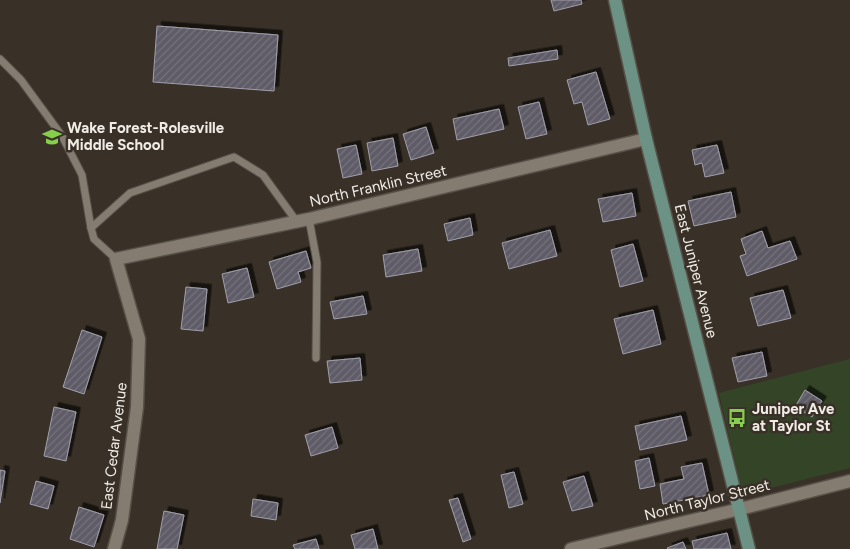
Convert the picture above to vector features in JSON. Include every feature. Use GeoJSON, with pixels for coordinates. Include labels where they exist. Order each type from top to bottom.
{"type":"FeatureCollection","features":[{"type":"Feature","properties":{"kind":"street","name":"East Juniper Avenue"},"geometry":{"type":"LineString","coordinates":[[615,0],[646,139],[749,549]]}},
{"type":"Feature","properties":{"kind":"street","name":"North Franklin Street"},"geometry":{"type":"LineString","coordinates":[[116,259],[303,220],[646,139]]}},
{"type":"Feature","properties":{"kind":"street","name":"East Cedar Avenue"},"geometry":{"type":"LineString","coordinates":[[114,549],[122,520],[137,408],[140,339],[116,259]]}},
{"type":"Feature","properties":{"kind":"street","name":"North Taylor Street"},"geometry":{"type":"LineString","coordinates":[[571,549],[850,481]]}},
{"type":"Feature","properties":{"kind":"lane"},"geometry":{"type":"LineString","coordinates":[[0,59],[21,80],[62,136],[82,175],[94,239],[116,259]]}},
{"type":"Feature","properties":{"kind":"lane"},"geometry":{"type":"LineString","coordinates":[[91,228],[130,193],[234,157],[264,175],[303,220],[316,262],[316,358]]}},
{"type":"Feature","properties":{"kind":"green space"},"geometry":{"type":"Polygon","coordinates":[[[850,359],[850,468],[743,495],[719,393],[850,359]]]}},
{"type":"Feature","properties":{"kind":"building"},"geometry":{"type":"Polygon","coordinates":[[[551,0],[581,0],[582,4],[554,11],[551,0]]]}},
{"type":"Feature","properties":{"kind":"building"},"geometry":{"type":"Polygon","coordinates":[[[157,26],[278,35],[274,91],[153,82],[157,26]]]}},
{"type":"Feature","properties":{"kind":"building"},"geometry":{"type":"Polygon","coordinates":[[[557,50],[558,59],[509,66],[508,58],[557,50]]]}},
{"type":"Feature","properties":{"kind":"building"},"geometry":{"type":"Polygon","coordinates":[[[596,72],[610,119],[588,125],[582,102],[574,104],[567,80],[596,72]]]}},
{"type":"Feature","properties":{"kind":"building"},"geometry":{"type":"Polygon","coordinates":[[[539,102],[547,134],[526,139],[518,107],[539,102]]]}},
{"type":"Feature","properties":{"kind":"building"},"geometry":{"type":"Polygon","coordinates":[[[499,109],[504,129],[457,140],[453,119],[499,109]]]}},
{"type":"Feature","properties":{"kind":"building"},"geometry":{"type":"Polygon","coordinates":[[[426,127],[434,153],[411,160],[403,134],[426,127]]]}},
{"type":"Feature","properties":{"kind":"building"},"geometry":{"type":"Polygon","coordinates":[[[393,138],[398,166],[372,171],[367,143],[393,138]]]}},
{"type":"Feature","properties":{"kind":"building"},"geometry":{"type":"Polygon","coordinates":[[[356,145],[362,174],[343,178],[337,149],[356,145]]]}},
{"type":"Feature","properties":{"kind":"building"},"geometry":{"type":"Polygon","coordinates":[[[717,145],[724,173],[705,177],[702,163],[695,165],[692,150],[717,145]]]}},
{"type":"Feature","properties":{"kind":"building"},"geometry":{"type":"Polygon","coordinates":[[[731,192],[736,217],[694,226],[688,201],[731,192]]]}},
{"type":"Feature","properties":{"kind":"building"},"geometry":{"type":"Polygon","coordinates":[[[632,193],[636,216],[603,222],[598,199],[632,193]]]}},
{"type":"Feature","properties":{"kind":"building"},"geometry":{"type":"Polygon","coordinates":[[[470,218],[473,235],[448,241],[444,224],[470,218]]]}},
{"type":"Feature","properties":{"kind":"building"},"geometry":{"type":"Polygon","coordinates":[[[550,230],[557,256],[509,269],[502,243],[550,230]]]}},
{"type":"Feature","properties":{"kind":"building"},"geometry":{"type":"Polygon","coordinates":[[[762,231],[768,248],[790,241],[797,259],[747,276],[740,256],[746,254],[741,239],[762,231]]]}},
{"type":"Feature","properties":{"kind":"building"},"geometry":{"type":"Polygon","coordinates":[[[633,244],[643,281],[620,287],[611,250],[633,244]]]}},
{"type":"Feature","properties":{"kind":"building"},"geometry":{"type":"Polygon","coordinates":[[[418,249],[422,271],[386,277],[383,255],[418,249]]]}},
{"type":"Feature","properties":{"kind":"building"},"geometry":{"type":"Polygon","coordinates":[[[306,251],[311,268],[298,272],[301,282],[277,289],[269,262],[306,251]]]}},
{"type":"Feature","properties":{"kind":"building"},"geometry":{"type":"Polygon","coordinates":[[[247,268],[254,297],[228,303],[222,274],[247,268]]]}},
{"type":"Feature","properties":{"kind":"building"},"geometry":{"type":"Polygon","coordinates":[[[186,287],[207,289],[203,331],[181,329],[186,287]]]}},
{"type":"Feature","properties":{"kind":"building"},"geometry":{"type":"Polygon","coordinates":[[[783,290],[791,318],[758,326],[750,298],[783,290]]]}},
{"type":"Feature","properties":{"kind":"building"},"geometry":{"type":"Polygon","coordinates":[[[363,296],[367,314],[334,319],[330,302],[363,296]]]}},
{"type":"Feature","properties":{"kind":"building"},"geometry":{"type":"Polygon","coordinates":[[[653,310],[661,344],[623,354],[614,319],[653,310]]]}},
{"type":"Feature","properties":{"kind":"building"},"geometry":{"type":"Polygon","coordinates":[[[82,330],[102,337],[84,394],[63,387],[82,330]]]}},
{"type":"Feature","properties":{"kind":"building"},"geometry":{"type":"Polygon","coordinates":[[[762,352],[767,376],[738,382],[732,358],[762,352]]]}},
{"type":"Feature","properties":{"kind":"building"},"geometry":{"type":"Polygon","coordinates":[[[360,358],[362,380],[330,383],[327,361],[360,358]]]}},
{"type":"Feature","properties":{"kind":"building"},"geometry":{"type":"Polygon","coordinates":[[[805,390],[822,401],[812,417],[795,407],[805,390]]]}},
{"type":"Feature","properties":{"kind":"building"},"geometry":{"type":"Polygon","coordinates":[[[54,407],[76,412],[66,461],[44,456],[54,407]]]}},
{"type":"Feature","properties":{"kind":"building"},"geometry":{"type":"Polygon","coordinates":[[[681,416],[687,440],[640,450],[635,426],[681,416]]]}},
{"type":"Feature","properties":{"kind":"building"},"geometry":{"type":"Polygon","coordinates":[[[332,427],[338,448],[311,456],[305,435],[332,427]]]}},
{"type":"Feature","properties":{"kind":"building"},"geometry":{"type":"Polygon","coordinates":[[[649,458],[655,486],[640,489],[635,461],[649,458]]]}},
{"type":"Feature","properties":{"kind":"building"},"geometry":{"type":"Polygon","coordinates":[[[702,463],[709,495],[663,504],[660,484],[684,479],[681,467],[702,463]]]}},
{"type":"Feature","properties":{"kind":"building"},"geometry":{"type":"Polygon","coordinates":[[[0,470],[5,471],[0,503],[0,470]]]}},
{"type":"Feature","properties":{"kind":"building"},"geometry":{"type":"Polygon","coordinates":[[[514,472],[523,504],[509,508],[501,475],[514,472]]]}},
{"type":"Feature","properties":{"kind":"building"},"geometry":{"type":"Polygon","coordinates":[[[584,476],[593,506],[572,511],[563,482],[584,476]]]}},
{"type":"Feature","properties":{"kind":"building"},"geometry":{"type":"Polygon","coordinates":[[[36,481],[54,486],[48,509],[30,504],[36,481]]]}},
{"type":"Feature","properties":{"kind":"building"},"geometry":{"type":"Polygon","coordinates":[[[458,498],[471,539],[463,542],[449,500],[458,498]]]}},
{"type":"Feature","properties":{"kind":"building"},"geometry":{"type":"Polygon","coordinates":[[[253,499],[278,503],[276,520],[251,516],[253,499]]]}},
{"type":"Feature","properties":{"kind":"building"},"geometry":{"type":"Polygon","coordinates":[[[79,507],[104,515],[94,547],[70,539],[79,507]]]}},
{"type":"Feature","properties":{"kind":"building"},"geometry":{"type":"Polygon","coordinates":[[[164,511],[184,515],[177,549],[157,549],[164,511]]]}},
{"type":"Feature","properties":{"kind":"building"},"geometry":{"type":"Polygon","coordinates":[[[373,529],[378,549],[355,549],[351,535],[373,529]]]}},
{"type":"Feature","properties":{"kind":"building"},"geometry":{"type":"Polygon","coordinates":[[[727,533],[731,549],[694,549],[692,541],[727,533]]]}},
{"type":"Feature","properties":{"kind":"building"},"geometry":{"type":"Polygon","coordinates":[[[316,539],[319,549],[295,549],[293,545],[316,539]]]}},
{"type":"Feature","properties":{"kind":"building"},"geometry":{"type":"Polygon","coordinates":[[[683,542],[686,549],[667,548],[683,542]]]}},
{"type":"Feature","properties":{"kind":"place","name":"Wake Forest-Rolesville Middle School"},"geometry":{"type":"Point","coordinates":[52,137]}},
{"type":"Feature","properties":{"kind":"place","name":"Juniper Ave at Taylor St"},"geometry":{"type":"Point","coordinates":[737,418]}}]}
